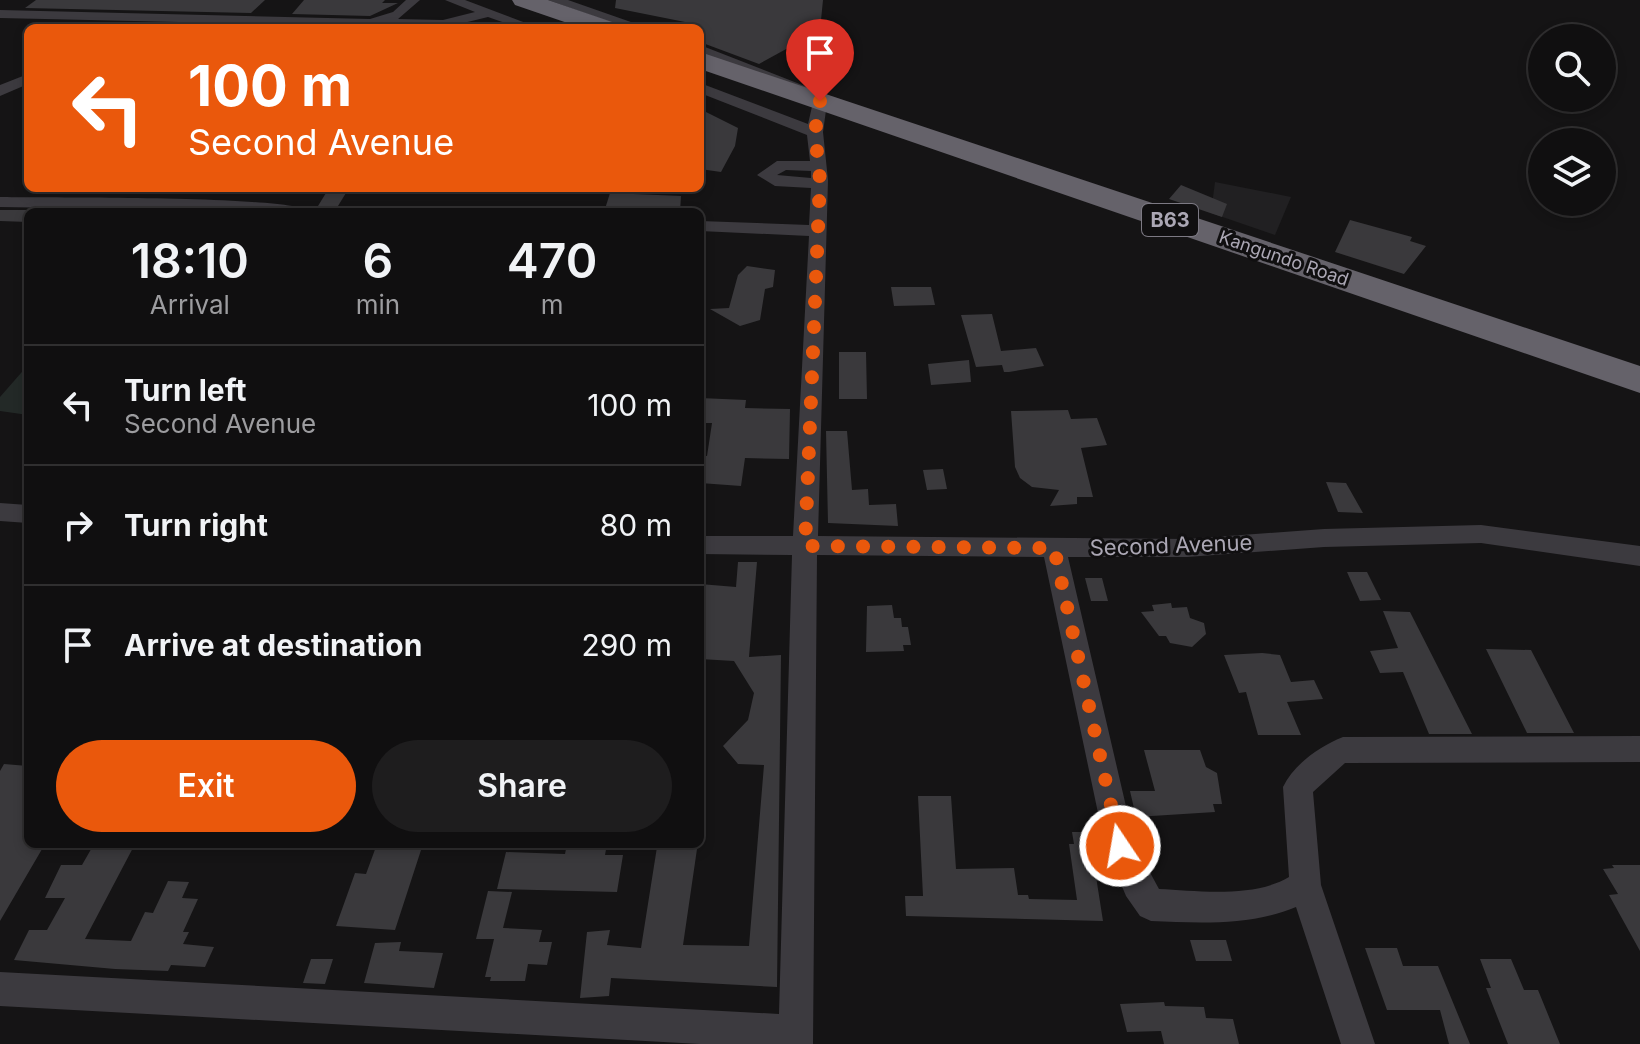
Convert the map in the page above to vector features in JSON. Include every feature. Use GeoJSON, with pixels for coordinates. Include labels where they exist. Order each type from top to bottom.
{"type":"FeatureCollection","features":[{"type":"Feature","properties":{"kind":"highway"},"geometry":{"type":"LineString","coordinates":[[524,0],[594,24]]}},
{"type":"Feature","properties":{"kind":"highway","name":"Kangundo Road"},"geometry":{"type":"LineString","coordinates":[[704,62],[823,113],[1640,380]]}},
{"type":"Feature","properties":{"kind":"street"},"geometry":{"type":"LineString","coordinates":[[44,14],[68,0]]}},
{"type":"Feature","properties":{"kind":"street"},"geometry":{"type":"LineString","coordinates":[[377,23],[398,15],[413,0]]}},
{"type":"Feature","properties":{"kind":"street"},"geometry":{"type":"LineString","coordinates":[[452,0],[521,24]]}},
{"type":"Feature","properties":{"kind":"street"},"geometry":{"type":"LineString","coordinates":[[555,0],[629,24]]}},
{"type":"Feature","properties":{"kind":"street"},"geometry":{"type":"LineString","coordinates":[[0,14],[443,24],[489,13]]}},
{"type":"Feature","properties":{"kind":"street"},"geometry":{"type":"LineString","coordinates":[[145,24],[155,17]]}},
{"type":"Feature","properties":{"kind":"street"},"geometry":{"type":"LineString","coordinates":[[0,989],[796,1038],[805,546],[816,231],[823,113],[835,101],[829,96],[704,50]]}},
{"type":"Feature","properties":{"kind":"street"},"geometry":{"type":"LineString","coordinates":[[0,91],[24,80]]}},
{"type":"Feature","properties":{"kind":"street"},"geometry":{"type":"LineString","coordinates":[[704,89],[823,113]]}},
{"type":"Feature","properties":{"kind":"street"},"geometry":{"type":"LineString","coordinates":[[249,207],[259,192]]}},
{"type":"Feature","properties":{"kind":"street"},"geometry":{"type":"LineString","coordinates":[[0,202],[257,208]]}},
{"type":"Feature","properties":{"kind":"street"},"geometry":{"type":"LineString","coordinates":[[704,226],[816,231]]}},
{"type":"Feature","properties":{"kind":"street","name":"Second Avenue"},"geometry":{"type":"LineString","coordinates":[[704,545],[1187,548],[1324,538],[1481,534],[1640,556]]}},
{"type":"Feature","properties":{"kind":"street"},"geometry":{"type":"LineString","coordinates":[[1054,548],[1120,846],[1137,885],[1151,905],[1179,907],[1281,898],[1305,885]]}},
{"type":"Feature","properties":{"kind":"street"},"geometry":{"type":"LineString","coordinates":[[1358,1044],[1305,885],[1298,787],[1330,756],[1343,750],[1640,749]]}},
{"type":"Feature","properties":{"kind":"shaded area"},"geometry":{"type":"Polygon","coordinates":[[[1215,182],[1291,197],[1275,235],[1211,213],[1215,182]]]}},
{"type":"Feature","properties":{"kind":"shaded area"},"geometry":{"type":"Polygon","coordinates":[[[24,370],[24,414],[0,411],[0,397],[24,370]]]}},
{"type":"Feature","properties":{"kind":"building"},"geometry":{"type":"Polygon","coordinates":[[[36,0],[265,0],[251,13],[25,8],[36,0]]]}},
{"type":"Feature","properties":{"kind":"building"},"geometry":{"type":"Polygon","coordinates":[[[304,0],[385,0],[382,3],[398,3],[370,16],[292,14],[304,0]]]}},
{"type":"Feature","properties":{"kind":"building"},"geometry":{"type":"Polygon","coordinates":[[[616,0],[823,0],[816,70],[796,70],[799,42],[759,64],[704,43],[704,24],[615,8],[616,0]]]}},
{"type":"Feature","properties":{"kind":"building"},"geometry":{"type":"Polygon","coordinates":[[[704,111],[738,128],[735,146],[721,172],[704,170],[704,111]]]}},
{"type":"Feature","properties":{"kind":"building"},"geometry":{"type":"Polygon","coordinates":[[[1181,185],[1227,204],[1222,217],[1169,199],[1181,185]]]}},
{"type":"Feature","properties":{"kind":"building"},"geometry":{"type":"Polygon","coordinates":[[[327,192],[347,192],[338,206],[318,206],[327,192]]]}},
{"type":"Feature","properties":{"kind":"building"},"geometry":{"type":"Polygon","coordinates":[[[610,193],[681,196],[680,208],[605,208],[610,193]]]}},
{"type":"Feature","properties":{"kind":"building"},"geometry":{"type":"Polygon","coordinates":[[[0,210],[24,210],[24,222],[0,221],[0,210]]]}},
{"type":"Feature","properties":{"kind":"building"},"geometry":{"type":"Polygon","coordinates":[[[1350,220],[1412,237],[1410,241],[1426,246],[1404,274],[1335,252],[1350,220]]]}},
{"type":"Feature","properties":{"kind":"building"},"geometry":{"type":"Polygon","coordinates":[[[747,266],[775,270],[773,287],[765,289],[760,320],[740,326],[710,309],[729,308],[738,275],[747,266]]]}},
{"type":"Feature","properties":{"kind":"building"},"geometry":{"type":"Polygon","coordinates":[[[891,287],[931,287],[935,305],[894,306],[891,287]]]}},
{"type":"Feature","properties":{"kind":"building"},"geometry":{"type":"Polygon","coordinates":[[[992,314],[1001,351],[1036,348],[1044,366],[1009,372],[1004,372],[1002,365],[976,367],[961,315],[992,314]]]}},
{"type":"Feature","properties":{"kind":"building"},"geometry":{"type":"Polygon","coordinates":[[[839,352],[866,352],[867,399],[839,399],[839,352]]]}},
{"type":"Feature","properties":{"kind":"building"},"geometry":{"type":"Polygon","coordinates":[[[969,360],[971,382],[931,385],[928,364],[969,360]]]}},
{"type":"Feature","properties":{"kind":"building"},"geometry":{"type":"Polygon","coordinates":[[[704,398],[746,400],[745,408],[790,409],[789,459],[745,458],[741,486],[704,483],[704,456],[707,456],[712,423],[704,423],[704,398]]]}},
{"type":"Feature","properties":{"kind":"building"},"geometry":{"type":"Polygon","coordinates":[[[1068,410],[1071,419],[1097,418],[1107,445],[1081,448],[1093,497],[1077,497],[1077,504],[1050,506],[1059,490],[1032,487],[1020,478],[1015,467],[1011,411],[1068,410]]]}},
{"type":"Feature","properties":{"kind":"building"},"geometry":{"type":"Polygon","coordinates":[[[826,431],[847,431],[852,490],[868,489],[869,505],[896,504],[898,526],[828,523],[826,431]]]}},
{"type":"Feature","properties":{"kind":"building"},"geometry":{"type":"Polygon","coordinates":[[[943,469],[947,489],[927,490],[923,470],[943,469]]]}},
{"type":"Feature","properties":{"kind":"building"},"geometry":{"type":"Polygon","coordinates":[[[1326,482],[1346,483],[1363,513],[1338,512],[1326,482]]]}},
{"type":"Feature","properties":{"kind":"building"},"geometry":{"type":"Polygon","coordinates":[[[738,562],[757,562],[749,657],[781,655],[777,987],[611,978],[609,996],[580,998],[587,932],[610,930],[607,945],[641,948],[657,848],[697,849],[683,945],[749,946],[764,765],[738,764],[723,746],[748,720],[754,693],[734,661],[704,659],[704,584],[736,587],[738,562]]]}},
{"type":"Feature","properties":{"kind":"building"},"geometry":{"type":"Polygon","coordinates":[[[1347,572],[1367,572],[1381,600],[1360,601],[1347,572]]]}},
{"type":"Feature","properties":{"kind":"building"},"geometry":{"type":"Polygon","coordinates":[[[1085,578],[1102,578],[1108,601],[1091,601],[1085,578]]]}},
{"type":"Feature","properties":{"kind":"building"},"geometry":{"type":"Polygon","coordinates":[[[1171,603],[1172,608],[1187,607],[1190,618],[1204,623],[1206,634],[1192,647],[1170,643],[1166,636],[1159,636],[1141,612],[1154,611],[1152,605],[1171,603]]]}},
{"type":"Feature","properties":{"kind":"building"},"geometry":{"type":"Polygon","coordinates":[[[892,605],[894,618],[901,618],[902,627],[908,627],[911,645],[903,645],[904,651],[866,652],[867,606],[892,605]]]}},
{"type":"Feature","properties":{"kind":"building"},"geometry":{"type":"Polygon","coordinates":[[[1383,611],[1410,612],[1472,734],[1429,734],[1403,672],[1380,673],[1370,651],[1398,648],[1383,611]]]}},
{"type":"Feature","properties":{"kind":"building"},"geometry":{"type":"Polygon","coordinates":[[[1486,649],[1531,650],[1574,733],[1527,733],[1486,649]]]}},
{"type":"Feature","properties":{"kind":"building"},"geometry":{"type":"Polygon","coordinates":[[[1224,655],[1280,655],[1291,682],[1314,680],[1323,699],[1287,702],[1301,735],[1258,735],[1246,692],[1239,693],[1224,655]]]}},
{"type":"Feature","properties":{"kind":"building"},"geometry":{"type":"Polygon","coordinates":[[[1144,750],[1200,750],[1206,767],[1217,773],[1222,804],[1213,804],[1215,812],[1136,817],[1130,791],[1155,791],[1144,750]]]}},
{"type":"Feature","properties":{"kind":"building"},"geometry":{"type":"Polygon","coordinates":[[[4,764],[24,766],[24,848],[43,848],[0,921],[0,771],[4,764]]]}},
{"type":"Feature","properties":{"kind":"building"},"geometry":{"type":"Polygon","coordinates":[[[918,796],[951,796],[956,869],[1014,868],[1018,895],[1028,895],[1029,899],[1077,900],[1069,844],[1074,844],[1072,832],[1089,832],[1103,921],[906,916],[905,896],[923,896],[918,796]]]}},
{"type":"Feature","properties":{"kind":"building"},"geometry":{"type":"Polygon","coordinates":[[[92,848],[133,848],[85,939],[131,941],[145,912],[153,913],[168,881],[189,882],[182,898],[198,899],[183,932],[189,932],[183,944],[214,947],[205,967],[171,965],[168,971],[14,960],[29,930],[47,930],[65,898],[45,898],[61,865],[82,865],[92,848]]]}},
{"type":"Feature","properties":{"kind":"building"},"geometry":{"type":"Polygon","coordinates":[[[376,848],[422,848],[395,930],[336,926],[355,873],[366,874],[376,848]]]}},
{"type":"Feature","properties":{"kind":"building"},"geometry":{"type":"Polygon","coordinates":[[[566,848],[606,848],[605,855],[623,855],[617,892],[497,889],[506,852],[565,854],[566,848]]]}},
{"type":"Feature","properties":{"kind":"building"},"geometry":{"type":"Polygon","coordinates":[[[1612,865],[1640,865],[1640,951],[1609,895],[1618,894],[1603,869],[1614,868],[1612,865]]]}},
{"type":"Feature","properties":{"kind":"building"},"geometry":{"type":"Polygon","coordinates":[[[488,891],[512,892],[503,928],[542,930],[539,942],[552,942],[547,965],[528,964],[525,981],[490,981],[491,977],[485,977],[494,939],[476,939],[488,891]]]}},
{"type":"Feature","properties":{"kind":"building"},"geometry":{"type":"Polygon","coordinates":[[[1190,940],[1226,940],[1232,961],[1196,961],[1190,940]]]}},
{"type":"Feature","properties":{"kind":"building"},"geometry":{"type":"Polygon","coordinates":[[[401,942],[399,951],[443,953],[434,988],[364,983],[375,943],[401,942]]]}},
{"type":"Feature","properties":{"kind":"building"},"geometry":{"type":"Polygon","coordinates":[[[1365,948],[1397,948],[1403,966],[1438,966],[1470,1044],[1449,1044],[1440,1010],[1387,1010],[1365,948]]]}},
{"type":"Feature","properties":{"kind":"building"},"geometry":{"type":"Polygon","coordinates":[[[311,959],[333,959],[325,984],[303,983],[311,959]]]}},
{"type":"Feature","properties":{"kind":"building"},"geometry":{"type":"Polygon","coordinates":[[[1480,959],[1511,959],[1524,990],[1538,990],[1560,1044],[1508,1044],[1486,988],[1491,988],[1480,959]]]}},
{"type":"Feature","properties":{"kind":"building"},"geometry":{"type":"Polygon","coordinates":[[[1164,1002],[1165,1006],[1204,1007],[1206,1018],[1233,1019],[1239,1044],[1164,1044],[1161,1031],[1127,1032],[1120,1004],[1164,1002]]]}},
{"type":"Feature","properties":{"kind":"route"},"geometry":{"type":"LineString","coordinates":[[820,101],[815,132],[820,180],[805,546],[1054,548],[1120,846]]}}]}
